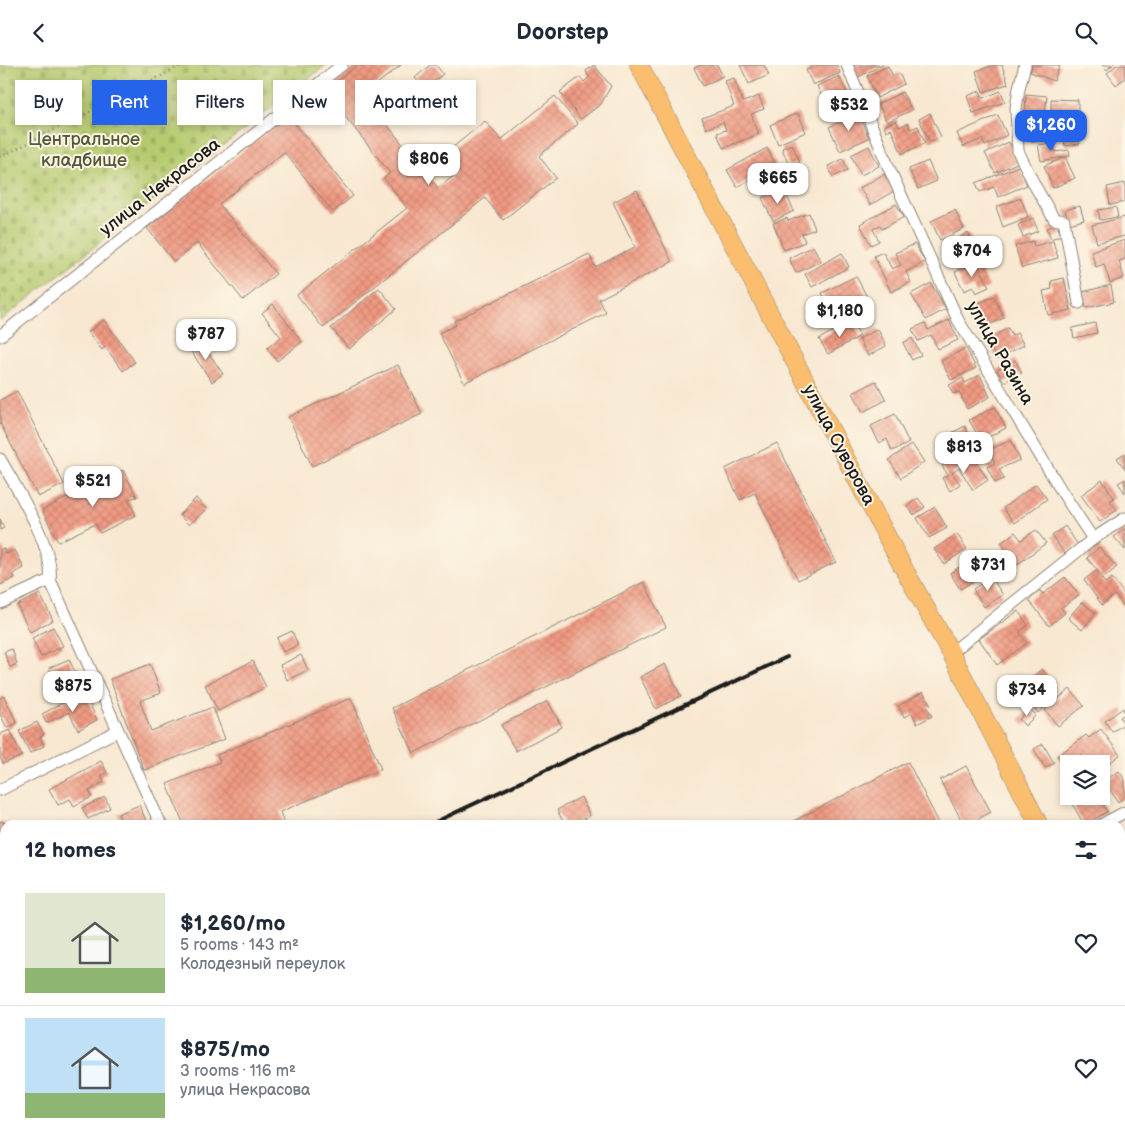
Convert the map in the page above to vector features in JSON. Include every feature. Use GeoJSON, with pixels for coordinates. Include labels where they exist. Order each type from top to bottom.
{"type":"FeatureCollection","features":[{"type":"Feature","properties":{"kind":"main road","name":"улица Суворова"},"geometry":{"type":"LineString","coordinates":[[638,65],[905,571],[951,653],[1037,820]]}},
{"type":"Feature","properties":{"kind":"street","name":"улица Некрасова"},"geometry":{"type":"LineString","coordinates":[[0,336],[342,65]]}},
{"type":"Feature","properties":{"kind":"street","name":"улица Разина"},"geometry":{"type":"LineString","coordinates":[[847,65],[888,166],[958,320],[1064,495],[1093,539]]}},
{"type":"Feature","properties":{"kind":"street"},"geometry":{"type":"LineString","coordinates":[[1025,65],[1016,108],[1018,151],[1054,219],[1064,221],[1079,303]]}},
{"type":"Feature","properties":{"kind":"street"},"geometry":{"type":"LineString","coordinates":[[0,459],[18,491],[49,558],[50,581],[159,820]]}},
{"type":"Feature","properties":{"kind":"street"},"geometry":{"type":"LineString","coordinates":[[951,653],[1093,539],[1125,518]]}},
{"type":"Feature","properties":{"kind":"street"},"geometry":{"type":"LineString","coordinates":[[0,603],[50,581]]}},
{"type":"Feature","properties":{"kind":"street"},"geometry":{"type":"LineString","coordinates":[[0,790],[117,731]]}},
{"type":"Feature","properties":{"kind":"street"},"geometry":{"type":"LineString","coordinates":[[1110,820],[1125,812]]}},
{"type":"Feature","properties":{"kind":"path"},"geometry":{"type":"LineString","coordinates":[[0,157],[183,65]]}},
{"type":"Feature","properties":{"kind":"green space","name":"Центральное кладбище"},"geometry":{"type":"Polygon","coordinates":[[[0,65],[326,65],[307,80],[273,80],[273,107],[263,114],[263,80],[177,80],[177,125],[250,125],[0,321],[0,65]]]}},
{"type":"Feature","properties":{"kind":"building"},"geometry":{"type":"Polygon","coordinates":[[[358,65],[401,65],[382,80],[355,80],[355,125],[387,125],[438,188],[455,175],[441,157],[485,121],[501,140],[555,96],[578,124],[539,156],[556,178],[503,220],[485,198],[323,328],[297,295],[407,208],[384,178],[390,173],[345,116],[345,80],[339,80],[358,65]]]}},
{"type":"Feature","properties":{"kind":"building"},"geometry":{"type":"Polygon","coordinates":[[[430,65],[436,65],[443,74],[436,80],[417,80],[415,78],[430,65]]]}},
{"type":"Feature","properties":{"kind":"building"},"geometry":{"type":"Polygon","coordinates":[[[594,65],[611,86],[601,104],[581,119],[560,92],[580,77],[584,82],[589,77],[586,71],[594,65]]]}},
{"type":"Feature","properties":{"kind":"building"},"geometry":{"type":"Polygon","coordinates":[[[700,65],[717,65],[723,76],[703,86],[694,68],[700,65]]]}},
{"type":"Feature","properties":{"kind":"building"},"geometry":{"type":"Polygon","coordinates":[[[740,65],[764,65],[769,75],[749,84],[740,65]]]}},
{"type":"Feature","properties":{"kind":"building"},"geometry":{"type":"Polygon","coordinates":[[[811,65],[837,65],[840,73],[813,85],[806,70],[812,68],[811,65]]]}},
{"type":"Feature","properties":{"kind":"building"},"geometry":{"type":"Polygon","coordinates":[[[856,65],[883,65],[858,77],[853,67],[856,65]]]}},
{"type":"Feature","properties":{"kind":"building"},"geometry":{"type":"Polygon","coordinates":[[[994,65],[1002,65],[1008,84],[983,92],[976,71],[994,65]]]}},
{"type":"Feature","properties":{"kind":"building"},"geometry":{"type":"Polygon","coordinates":[[[1032,65],[1060,65],[1054,81],[1030,72],[1032,65]]]}},
{"type":"Feature","properties":{"kind":"building"},"geometry":{"type":"Polygon","coordinates":[[[1102,65],[1112,65],[1107,70],[1102,65]]]}},
{"type":"Feature","properties":{"kind":"building"},"geometry":{"type":"Polygon","coordinates":[[[1117,65],[1125,65],[1125,78],[1116,85],[1107,73],[1117,65]]]}},
{"type":"Feature","properties":{"kind":"building"},"geometry":{"type":"Polygon","coordinates":[[[888,66],[893,76],[899,73],[904,84],[877,98],[867,76],[888,66]]]}},
{"type":"Feature","properties":{"kind":"building"},"geometry":{"type":"Polygon","coordinates":[[[839,76],[850,98],[828,109],[817,86],[839,76]]]}},
{"type":"Feature","properties":{"kind":"building"},"geometry":{"type":"Polygon","coordinates":[[[734,78],[743,102],[759,96],[764,109],[751,114],[759,134],[723,148],[717,133],[726,130],[723,122],[706,129],[702,118],[734,106],[725,81],[734,78]]]}},
{"type":"Feature","properties":{"kind":"building"},"geometry":{"type":"Polygon","coordinates":[[[980,91],[983,98],[1001,91],[1005,102],[973,113],[967,96],[980,91]]]}},
{"type":"Feature","properties":{"kind":"building"},"geometry":{"type":"Polygon","coordinates":[[[902,92],[912,110],[887,122],[878,104],[902,92]]]}},
{"type":"Feature","properties":{"kind":"building"},"geometry":{"type":"Polygon","coordinates":[[[1026,94],[1047,96],[1045,115],[1025,113],[1026,94]]]}},
{"type":"Feature","properties":{"kind":"building"},"geometry":{"type":"Polygon","coordinates":[[[1051,99],[1078,100],[1078,110],[1051,110],[1051,99]]]}},
{"type":"Feature","properties":{"kind":"building"},"geometry":{"type":"Polygon","coordinates":[[[798,113],[806,132],[778,144],[770,125],[798,113]]]}},
{"type":"Feature","properties":{"kind":"building"},"geometry":{"type":"Polygon","coordinates":[[[930,113],[941,137],[930,142],[919,119],[930,113]]]}},
{"type":"Feature","properties":{"kind":"building"},"geometry":{"type":"Polygon","coordinates":[[[858,114],[869,138],[840,151],[829,127],[858,114]]]}},
{"type":"Feature","properties":{"kind":"building"},"geometry":{"type":"Polygon","coordinates":[[[998,115],[1007,135],[985,146],[982,139],[963,147],[957,133],[998,115]]]}},
{"type":"Feature","properties":{"kind":"building"},"geometry":{"type":"Polygon","coordinates":[[[1082,115],[1082,126],[1060,128],[1060,139],[1032,142],[1030,120],[1082,115]]]}},
{"type":"Feature","properties":{"kind":"building"},"geometry":{"type":"Polygon","coordinates":[[[896,120],[899,127],[908,123],[910,129],[918,126],[925,143],[902,154],[891,129],[886,131],[884,126],[896,120]]]}},
{"type":"Feature","properties":{"kind":"building"},"geometry":{"type":"Polygon","coordinates":[[[276,125],[296,125],[353,196],[333,212],[284,152],[219,204],[276,274],[243,300],[197,243],[174,262],[147,228],[276,125]]]}},
{"type":"Feature","properties":{"kind":"building"},"geometry":{"type":"Polygon","coordinates":[[[1078,131],[1080,144],[1065,146],[1063,133],[1078,131]]]}},
{"type":"Feature","properties":{"kind":"building"},"geometry":{"type":"Polygon","coordinates":[[[1009,142],[1019,162],[995,173],[985,153],[1009,142]]]}},
{"type":"Feature","properties":{"kind":"building"},"geometry":{"type":"Polygon","coordinates":[[[1054,143],[1055,152],[1069,150],[1070,156],[1041,161],[1038,145],[1054,143]]]}},
{"type":"Feature","properties":{"kind":"building"},"geometry":{"type":"Polygon","coordinates":[[[792,144],[800,162],[789,166],[782,148],[792,144]]]}},
{"type":"Feature","properties":{"kind":"building"},"geometry":{"type":"Polygon","coordinates":[[[869,146],[879,166],[861,175],[851,155],[869,146]]]}},
{"type":"Feature","properties":{"kind":"building"},"geometry":{"type":"Polygon","coordinates":[[[767,148],[776,165],[737,187],[727,170],[767,148]]]}},
{"type":"Feature","properties":{"kind":"building"},"geometry":{"type":"Polygon","coordinates":[[[1065,157],[1075,178],[1053,188],[1044,166],[1065,157]]]}},
{"type":"Feature","properties":{"kind":"building"},"geometry":{"type":"Polygon","coordinates":[[[843,159],[848,170],[833,177],[828,166],[843,159]]]}},
{"type":"Feature","properties":{"kind":"building"},"geometry":{"type":"Polygon","coordinates":[[[928,161],[937,181],[918,189],[909,169],[928,161]]]}},
{"type":"Feature","properties":{"kind":"building"},"geometry":{"type":"Polygon","coordinates":[[[1019,166],[1027,185],[998,197],[994,187],[980,192],[976,183],[1019,166]]]}},
{"type":"Feature","properties":{"kind":"building"},"geometry":{"type":"Polygon","coordinates":[[[884,174],[894,191],[870,205],[860,188],[884,174]]]}},
{"type":"Feature","properties":{"kind":"building"},"geometry":{"type":"Polygon","coordinates":[[[1125,183],[1125,202],[1110,205],[1107,187],[1125,183]]]}},
{"type":"Feature","properties":{"kind":"building"},"geometry":{"type":"Polygon","coordinates":[[[783,188],[794,211],[773,221],[762,198],[783,188]]]}},
{"type":"Feature","properties":{"kind":"building"},"geometry":{"type":"Polygon","coordinates":[[[637,190],[672,262],[599,299],[606,313],[464,383],[439,333],[456,325],[454,321],[589,254],[595,267],[635,247],[613,202],[637,190]]]}},
{"type":"Feature","properties":{"kind":"building"},"geometry":{"type":"Polygon","coordinates":[[[1021,198],[1028,217],[1003,227],[996,207],[1021,198]]]}},
{"type":"Feature","properties":{"kind":"building"},"geometry":{"type":"Polygon","coordinates":[[[896,204],[904,217],[882,229],[880,225],[873,229],[879,241],[871,245],[860,224],[896,204]]]}},
{"type":"Feature","properties":{"kind":"building"},"geometry":{"type":"Polygon","coordinates":[[[1080,206],[1084,220],[1069,224],[1065,210],[1080,206]]]}},
{"type":"Feature","properties":{"kind":"building"},"geometry":{"type":"Polygon","coordinates":[[[1116,207],[1118,217],[1100,220],[1098,210],[1116,207]]]}},
{"type":"Feature","properties":{"kind":"building"},"geometry":{"type":"Polygon","coordinates":[[[955,210],[964,229],[940,240],[931,221],[955,210]]]}},
{"type":"Feature","properties":{"kind":"building"},"geometry":{"type":"Polygon","coordinates":[[[809,213],[815,229],[802,234],[805,242],[784,250],[773,223],[787,218],[788,221],[809,213]]]}},
{"type":"Feature","properties":{"kind":"building"},"geometry":{"type":"Polygon","coordinates":[[[1125,217],[1125,236],[1097,243],[1092,225],[1125,217]]]}},
{"type":"Feature","properties":{"kind":"building"},"geometry":{"type":"Polygon","coordinates":[[[1033,218],[1038,231],[1023,237],[1018,225],[1033,218]]]}},
{"type":"Feature","properties":{"kind":"building"},"geometry":{"type":"Polygon","coordinates":[[[1057,225],[1061,235],[1051,239],[1047,228],[1057,225]]]}},
{"type":"Feature","properties":{"kind":"building"},"geometry":{"type":"Polygon","coordinates":[[[968,233],[979,253],[969,259],[958,238],[968,233]]]}},
{"type":"Feature","properties":{"kind":"building"},"geometry":{"type":"Polygon","coordinates":[[[1125,240],[1125,259],[1119,261],[1124,278],[1110,283],[1104,264],[1096,267],[1091,251],[1125,240]]]}},
{"type":"Feature","properties":{"kind":"building"},"geometry":{"type":"Polygon","coordinates":[[[1033,241],[1034,246],[1053,241],[1058,258],[1022,268],[1015,246],[1033,241]]]}},
{"type":"Feature","properties":{"kind":"building"},"geometry":{"type":"Polygon","coordinates":[[[915,244],[925,262],[906,272],[911,282],[891,292],[874,256],[883,252],[892,269],[901,265],[895,253],[915,244]]]}},
{"type":"Feature","properties":{"kind":"building"},"geometry":{"type":"Polygon","coordinates":[[[956,245],[960,256],[949,260],[944,249],[956,245]]]}},
{"type":"Feature","properties":{"kind":"building"},"geometry":{"type":"Polygon","coordinates":[[[813,246],[821,261],[796,273],[789,258],[813,246]]]}},
{"type":"Feature","properties":{"kind":"building"},"geometry":{"type":"Polygon","coordinates":[[[842,253],[849,267],[812,287],[805,274],[842,253]]]}},
{"type":"Feature","properties":{"kind":"building"},"geometry":{"type":"Polygon","coordinates":[[[977,262],[989,287],[976,293],[973,287],[964,291],[955,272],[977,262]]]}},
{"type":"Feature","properties":{"kind":"building"},"geometry":{"type":"Polygon","coordinates":[[[856,276],[867,297],[833,314],[822,293],[856,276]]]}},
{"type":"Feature","properties":{"kind":"building"},"geometry":{"type":"Polygon","coordinates":[[[1064,278],[1071,310],[1048,315],[1043,291],[1052,289],[1051,281],[1064,278]]]}},
{"type":"Feature","properties":{"kind":"building"},"geometry":{"type":"Polygon","coordinates":[[[931,283],[946,309],[926,320],[911,294],[931,283]]]}},
{"type":"Feature","properties":{"kind":"building"},"geometry":{"type":"Polygon","coordinates":[[[1111,285],[1114,302],[1086,308],[1082,292],[1111,285]]]}},
{"type":"Feature","properties":{"kind":"building"},"geometry":{"type":"Polygon","coordinates":[[[379,288],[396,309],[349,349],[331,328],[379,288]]]}},
{"type":"Feature","properties":{"kind":"building"},"geometry":{"type":"Polygon","coordinates":[[[994,296],[1004,318],[980,329],[970,307],[994,296]]]}},
{"type":"Feature","properties":{"kind":"building"},"geometry":{"type":"Polygon","coordinates":[[[273,304],[302,342],[277,361],[267,348],[281,337],[262,313],[273,304]]]}},
{"type":"Feature","properties":{"kind":"building"},"geometry":{"type":"Polygon","coordinates":[[[104,320],[135,362],[123,371],[105,347],[102,350],[88,332],[104,320]]]}},
{"type":"Feature","properties":{"kind":"building"},"geometry":{"type":"Polygon","coordinates":[[[949,320],[958,340],[938,349],[931,335],[918,341],[912,329],[925,323],[928,330],[949,320]]]}},
{"type":"Feature","properties":{"kind":"building"},"geometry":{"type":"Polygon","coordinates":[[[852,321],[860,336],[828,354],[819,339],[852,321]]]}},
{"type":"Feature","properties":{"kind":"building"},"geometry":{"type":"Polygon","coordinates":[[[1095,323],[1097,333],[1074,338],[1072,328],[1095,323]]]}},
{"type":"Feature","properties":{"kind":"building"},"geometry":{"type":"Polygon","coordinates":[[[1008,328],[1012,336],[1017,333],[1024,345],[997,359],[986,340],[1008,328]]]}},
{"type":"Feature","properties":{"kind":"building"},"geometry":{"type":"Polygon","coordinates":[[[878,329],[886,346],[868,356],[859,339],[878,329]]]}},
{"type":"Feature","properties":{"kind":"building"},"geometry":{"type":"Polygon","coordinates":[[[912,338],[921,355],[912,360],[903,343],[912,338]]]}},
{"type":"Feature","properties":{"kind":"building"},"geometry":{"type":"Polygon","coordinates":[[[200,340],[223,374],[212,382],[188,347],[200,340]]]}},
{"type":"Feature","properties":{"kind":"building"},"geometry":{"type":"Polygon","coordinates":[[[966,348],[976,368],[951,380],[941,361],[966,348]]]}},
{"type":"Feature","properties":{"kind":"building"},"geometry":{"type":"Polygon","coordinates":[[[1015,360],[1022,373],[1004,382],[997,370],[1015,360]]]}},
{"type":"Feature","properties":{"kind":"building"},"geometry":{"type":"Polygon","coordinates":[[[398,365],[422,414],[312,466],[288,417],[398,365]]]}},
{"type":"Feature","properties":{"kind":"building"},"geometry":{"type":"Polygon","coordinates":[[[980,375],[990,397],[967,409],[959,392],[953,394],[949,385],[963,378],[965,383],[980,375]]]}},
{"type":"Feature","properties":{"kind":"building"},"geometry":{"type":"Polygon","coordinates":[[[876,381],[886,400],[863,412],[853,393],[876,381]]]}},
{"type":"Feature","properties":{"kind":"building"},"geometry":{"type":"Polygon","coordinates":[[[17,391],[64,484],[38,497],[0,423],[0,400],[17,391]]]}},
{"type":"Feature","properties":{"kind":"building"},"geometry":{"type":"Polygon","coordinates":[[[995,407],[1006,428],[981,441],[969,420],[995,407]]]}},
{"type":"Feature","properties":{"kind":"building"},"geometry":{"type":"Polygon","coordinates":[[[895,414],[909,443],[892,451],[887,439],[879,443],[871,426],[895,414]]]}},
{"type":"Feature","properties":{"kind":"building"},"geometry":{"type":"Polygon","coordinates":[[[965,426],[970,437],[953,445],[948,435],[965,426]]]}},
{"type":"Feature","properties":{"kind":"building"},"geometry":{"type":"Polygon","coordinates":[[[1011,440],[1020,460],[999,469],[1004,479],[995,483],[987,467],[995,463],[989,450],[1011,440]]]}},
{"type":"Feature","properties":{"kind":"building"},"geometry":{"type":"Polygon","coordinates":[[[777,443],[836,562],[798,580],[755,493],[740,500],[725,469],[777,443]]]}},
{"type":"Feature","properties":{"kind":"building"},"geometry":{"type":"Polygon","coordinates":[[[912,444],[924,462],[901,478],[889,460],[912,444]]]}},
{"type":"Feature","properties":{"kind":"building"},"geometry":{"type":"Polygon","coordinates":[[[1125,453],[1125,469],[1117,458],[1125,453]]]}},
{"type":"Feature","properties":{"kind":"building"},"geometry":{"type":"Polygon","coordinates":[[[959,456],[965,466],[975,460],[988,480],[973,490],[959,468],[952,473],[960,484],[950,491],[942,478],[948,475],[942,466],[959,456]]]}},
{"type":"Feature","properties":{"kind":"building"},"geometry":{"type":"Polygon","coordinates":[[[123,470],[137,497],[128,499],[136,515],[100,533],[95,524],[58,542],[42,510],[123,470]]]}},
{"type":"Feature","properties":{"kind":"building"},"geometry":{"type":"Polygon","coordinates":[[[1125,479],[1125,493],[1118,483],[1125,479]]]}},
{"type":"Feature","properties":{"kind":"building"},"geometry":{"type":"Polygon","coordinates":[[[1102,480],[1114,498],[1110,501],[1117,510],[1100,522],[1081,495],[1102,480]]]}},
{"type":"Feature","properties":{"kind":"building"},"geometry":{"type":"Polygon","coordinates":[[[1036,484],[1047,499],[1014,523],[1003,508],[1036,484]]]}},
{"type":"Feature","properties":{"kind":"building"},"geometry":{"type":"Polygon","coordinates":[[[196,498],[206,509],[189,525],[179,515],[196,498]]]}},
{"type":"Feature","properties":{"kind":"building"},"geometry":{"type":"Polygon","coordinates":[[[918,498],[925,507],[914,515],[907,506],[918,498]]]}},
{"type":"Feature","properties":{"kind":"building"},"geometry":{"type":"Polygon","coordinates":[[[935,507],[947,528],[929,538],[917,518],[935,507]]]}},
{"type":"Feature","properties":{"kind":"building"},"geometry":{"type":"Polygon","coordinates":[[[0,519],[4,528],[0,530],[0,519]]]}},
{"type":"Feature","properties":{"kind":"building"},"geometry":{"type":"Polygon","coordinates":[[[1065,526],[1078,545],[1065,554],[1052,536],[1065,526]]]}},
{"type":"Feature","properties":{"kind":"building"},"geometry":{"type":"Polygon","coordinates":[[[1125,528],[1125,550],[1114,537],[1125,528]]]}},
{"type":"Feature","properties":{"kind":"building"},"geometry":{"type":"Polygon","coordinates":[[[1036,530],[1046,543],[1017,565],[1001,543],[1015,532],[1021,540],[1036,530]]]}},
{"type":"Feature","properties":{"kind":"building"},"geometry":{"type":"Polygon","coordinates":[[[957,534],[967,549],[944,564],[934,549],[957,534]]]}},
{"type":"Feature","properties":{"kind":"building"},"geometry":{"type":"Polygon","coordinates":[[[1099,547],[1117,567],[1104,578],[1087,558],[1099,547]]]}},
{"type":"Feature","properties":{"kind":"building"},"geometry":{"type":"Polygon","coordinates":[[[3,548],[6,554],[15,550],[24,568],[13,574],[15,578],[0,585],[0,550],[3,548]]]}},
{"type":"Feature","properties":{"kind":"building"},"geometry":{"type":"Polygon","coordinates":[[[1001,559],[1008,573],[995,580],[987,566],[1001,559]]]}},
{"type":"Feature","properties":{"kind":"building"},"geometry":{"type":"Polygon","coordinates":[[[971,560],[977,570],[982,567],[986,573],[960,589],[950,573],[971,560]]]}},
{"type":"Feature","properties":{"kind":"building"},"geometry":{"type":"Polygon","coordinates":[[[1096,571],[1105,583],[1112,578],[1125,595],[1124,607],[1115,595],[1102,605],[1084,580],[1096,571]]]}},
{"type":"Feature","properties":{"kind":"building"},"geometry":{"type":"Polygon","coordinates":[[[991,577],[1003,595],[984,607],[973,589],[991,577]]]}},
{"type":"Feature","properties":{"kind":"building"},"geometry":{"type":"Polygon","coordinates":[[[1065,577],[1079,595],[1061,608],[1065,613],[1049,626],[1029,600],[1040,591],[1043,594],[1065,577]]]}},
{"type":"Feature","properties":{"kind":"building"},"geometry":{"type":"Polygon","coordinates":[[[644,582],[666,627],[414,753],[392,708],[644,582]]]}},
{"type":"Feature","properties":{"kind":"building"},"geometry":{"type":"Polygon","coordinates":[[[40,594],[53,620],[30,632],[17,605],[40,594]]]}},
{"type":"Feature","properties":{"kind":"building"},"geometry":{"type":"Polygon","coordinates":[[[1082,602],[1096,613],[1082,630],[1068,618],[1082,602]]]}},
{"type":"Feature","properties":{"kind":"building"},"geometry":{"type":"Polygon","coordinates":[[[1018,611],[1028,625],[1019,632],[1027,643],[997,665],[979,639],[1018,611]]]}},
{"type":"Feature","properties":{"kind":"building"},"geometry":{"type":"Polygon","coordinates":[[[53,627],[63,646],[41,657],[32,638],[53,627]]]}},
{"type":"Feature","properties":{"kind":"building"},"geometry":{"type":"Polygon","coordinates":[[[292,631],[298,645],[283,652],[277,638],[292,631]]]}},
{"type":"Feature","properties":{"kind":"building"},"geometry":{"type":"Polygon","coordinates":[[[12,649],[17,664],[10,667],[4,652],[12,649]]]}},
{"type":"Feature","properties":{"kind":"building"},"geometry":{"type":"Polygon","coordinates":[[[301,655],[308,670],[287,680],[280,665],[301,655]]]}},
{"type":"Feature","properties":{"kind":"building"},"geometry":{"type":"Polygon","coordinates":[[[69,659],[79,681],[59,690],[49,668],[69,659]]]}},
{"type":"Feature","properties":{"kind":"building"},"geometry":{"type":"Polygon","coordinates":[[[253,661],[266,687],[218,711],[205,685],[253,661]]]}},
{"type":"Feature","properties":{"kind":"building"},"geometry":{"type":"Polygon","coordinates":[[[150,664],[161,693],[140,701],[151,731],[213,707],[225,739],[144,770],[110,679],[150,664]]]}},
{"type":"Feature","properties":{"kind":"building"},"geometry":{"type":"Polygon","coordinates":[[[665,664],[681,696],[656,709],[640,677],[665,664]]]}},
{"type":"Feature","properties":{"kind":"building"},"geometry":{"type":"Polygon","coordinates":[[[1042,669],[1054,683],[1036,698],[1024,683],[1042,669]]]}},
{"type":"Feature","properties":{"kind":"building"},"geometry":{"type":"Polygon","coordinates":[[[1070,689],[1084,706],[1058,726],[1045,710],[1070,689]]]}},
{"type":"Feature","properties":{"kind":"building"},"geometry":{"type":"Polygon","coordinates":[[[1048,691],[1055,699],[1038,713],[1032,705],[1048,691]]]}},
{"type":"Feature","properties":{"kind":"building"},"geometry":{"type":"Polygon","coordinates":[[[923,692],[931,705],[927,707],[932,716],[917,724],[912,713],[904,717],[898,706],[923,692]]]}},
{"type":"Feature","properties":{"kind":"building"},"geometry":{"type":"Polygon","coordinates":[[[4,696],[17,723],[7,728],[0,714],[0,698],[4,696]]]}},
{"type":"Feature","properties":{"kind":"building"},"geometry":{"type":"Polygon","coordinates":[[[87,698],[97,720],[78,730],[69,712],[46,723],[42,714],[68,700],[71,706],[87,698]]]}},
{"type":"Feature","properties":{"kind":"building"},"geometry":{"type":"Polygon","coordinates":[[[351,698],[381,769],[280,812],[283,820],[182,820],[167,784],[220,762],[217,755],[351,698]]]}},
{"type":"Feature","properties":{"kind":"building"},"geometry":{"type":"Polygon","coordinates":[[[548,701],[562,727],[516,751],[501,725],[548,701]]]}},
{"type":"Feature","properties":{"kind":"building"},"geometry":{"type":"Polygon","coordinates":[[[1123,708],[1125,714],[1120,717],[1124,724],[1112,732],[1105,721],[1123,708]]]}},
{"type":"Feature","properties":{"kind":"building"},"geometry":{"type":"Polygon","coordinates":[[[1030,709],[1036,715],[1025,726],[1019,719],[1030,709]]]}},
{"type":"Feature","properties":{"kind":"building"},"geometry":{"type":"Polygon","coordinates":[[[37,722],[44,735],[40,737],[44,746],[30,753],[19,731],[37,722]]]}},
{"type":"Feature","properties":{"kind":"building"},"geometry":{"type":"Polygon","coordinates":[[[1101,729],[1120,755],[1110,762],[1110,755],[1060,755],[1060,760],[1057,756],[1086,735],[1089,738],[1101,729]]]}},
{"type":"Feature","properties":{"kind":"building"},"geometry":{"type":"Polygon","coordinates":[[[10,730],[22,756],[3,764],[0,758],[0,734],[10,730]]]}},
{"type":"Feature","properties":{"kind":"building"},"geometry":{"type":"Polygon","coordinates":[[[1043,744],[1054,763],[1045,768],[1034,749],[1043,744]]]}},
{"type":"Feature","properties":{"kind":"building"},"geometry":{"type":"Polygon","coordinates":[[[101,761],[107,772],[101,776],[104,782],[89,791],[92,797],[74,806],[70,799],[58,805],[49,789],[101,761]]]}},
{"type":"Feature","properties":{"kind":"building"},"geometry":{"type":"Polygon","coordinates":[[[908,762],[937,820],[796,820],[908,762]]]}},
{"type":"Feature","properties":{"kind":"building"},"geometry":{"type":"Polygon","coordinates":[[[966,766],[991,812],[976,820],[961,820],[940,780],[966,766]]]}},
{"type":"Feature","properties":{"kind":"building"},"geometry":{"type":"Polygon","coordinates":[[[1119,771],[1125,780],[1125,797],[1118,802],[1110,790],[1110,777],[1119,771]]]}},
{"type":"Feature","properties":{"kind":"building"},"geometry":{"type":"Polygon","coordinates":[[[105,797],[110,808],[88,819],[82,808],[105,797]]]}},
{"type":"Feature","properties":{"kind":"building"},"geometry":{"type":"Polygon","coordinates":[[[581,797],[590,816],[582,820],[562,820],[557,810],[581,797]]]}},
{"type":"Feature","properties":{"kind":"building"},"geometry":{"type":"Polygon","coordinates":[[[139,805],[146,820],[121,820],[118,814],[139,805]]]}},
{"type":"Feature","properties":{"kind":"building"},"geometry":{"type":"Polygon","coordinates":[[[1073,805],[1104,805],[1107,812],[1093,820],[1081,820],[1073,805]]]}},
{"type":"Feature","properties":{"kind":"railway"},"geometry":{"type":"LineString","coordinates":[[440,820],[787,657]]}}]}
